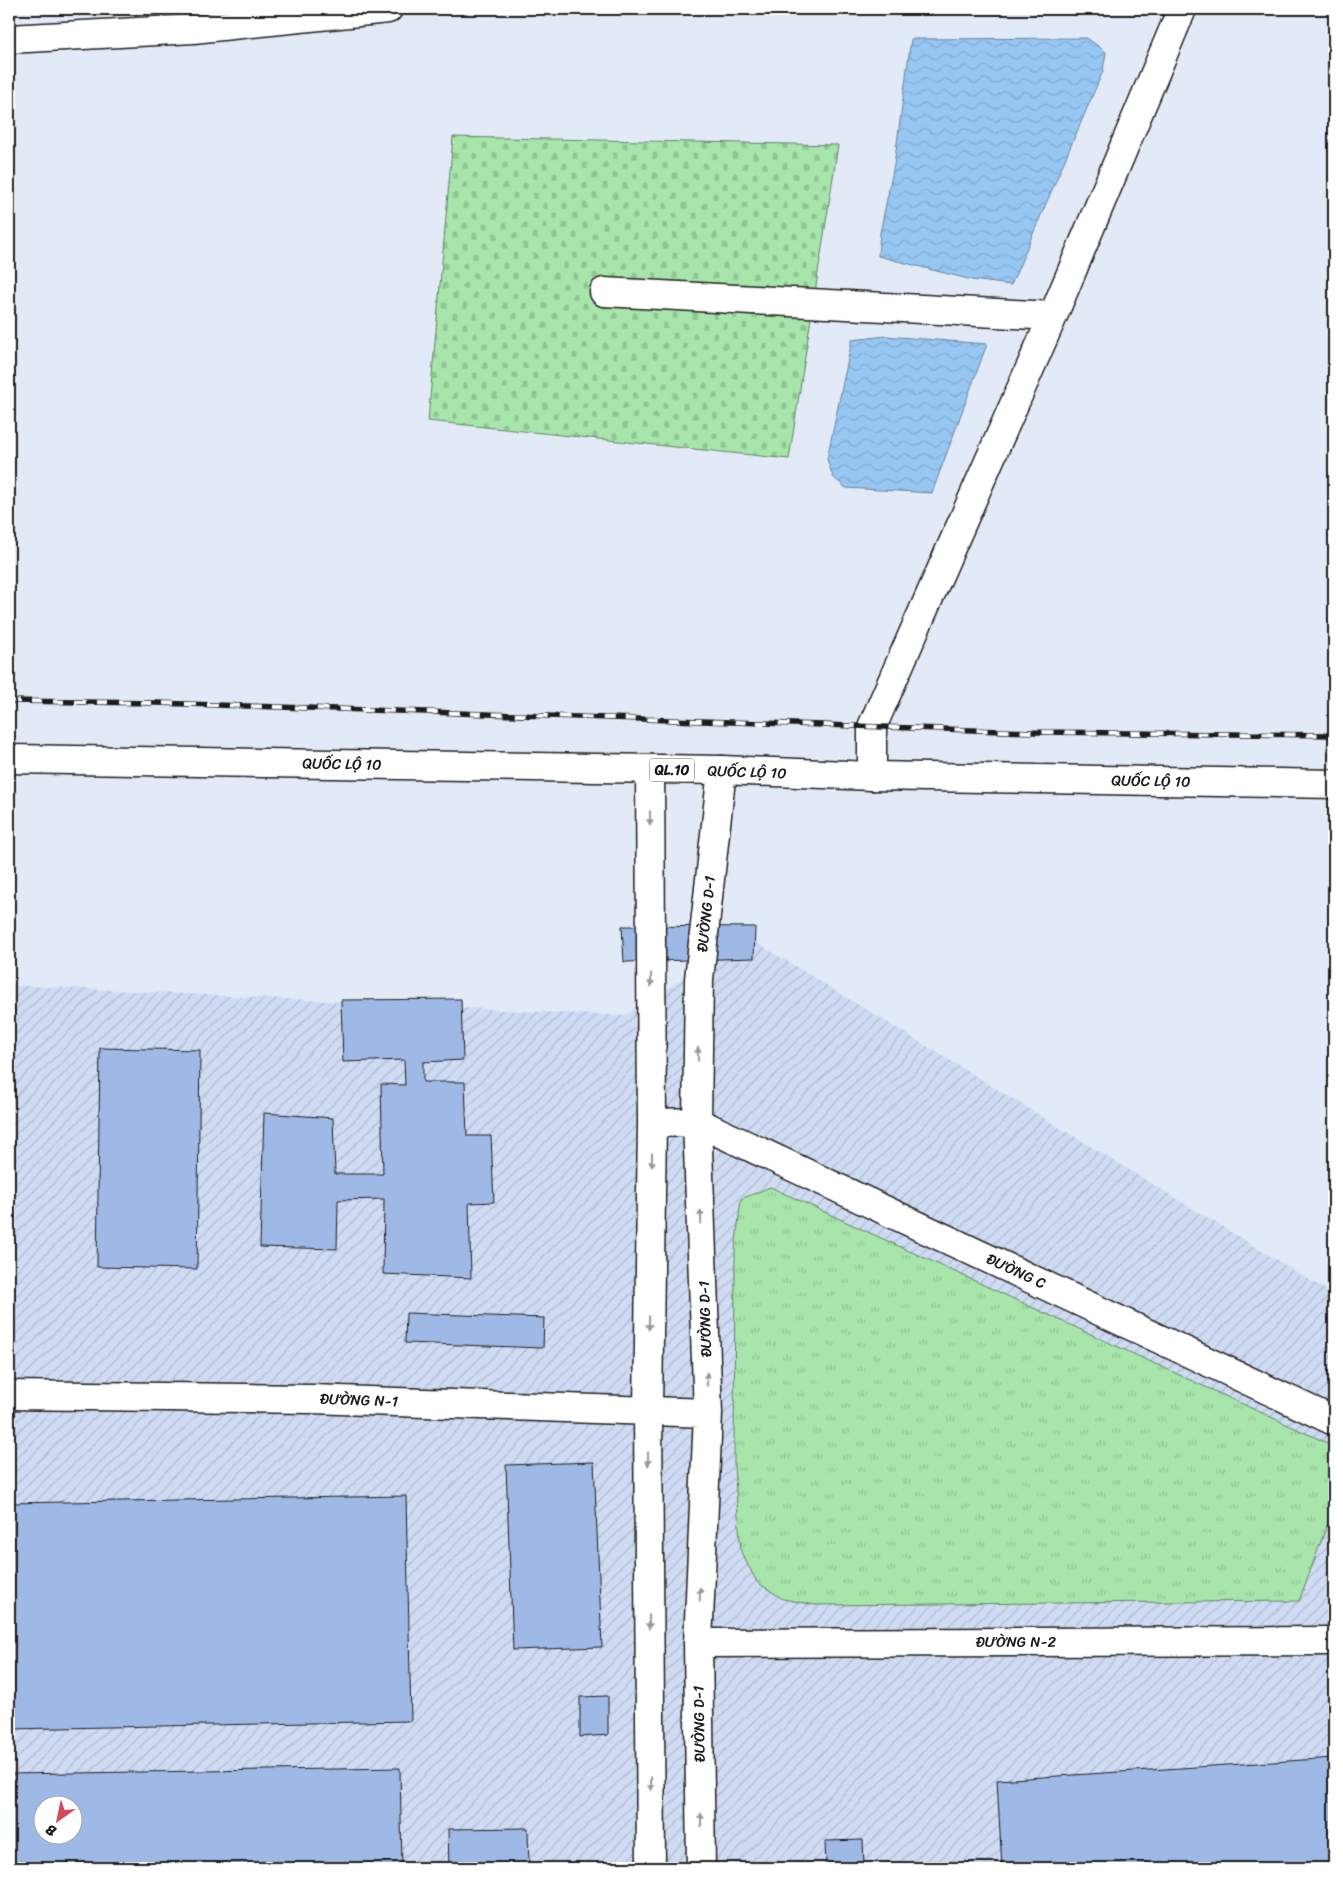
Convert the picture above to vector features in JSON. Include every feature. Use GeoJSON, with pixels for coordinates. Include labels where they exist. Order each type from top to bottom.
{"type":"FeatureCollection","features":[{"type":"Feature","properties":{"kind":"main road"},"geometry":{"type":"LineString","coordinates":[[9,39],[193,29],[388,9]]}},
{"type":"Feature","properties":{"kind":"main road"},"geometry":{"type":"LineString","coordinates":[[872,776],[872,726],[1053,316],[1182,9]]}},
{"type":"Feature","properties":{"kind":"main road"},"geometry":{"type":"LineString","coordinates":[[604,292],[1053,316]]}},
{"type":"Feature","properties":{"kind":"main road","name":"QUỐC LỘ 10"},"geometry":{"type":"LineString","coordinates":[[9,759],[722,770],[872,776],[1334,784]]}},
{"type":"Feature","properties":{"kind":"main road"},"geometry":{"type":"LineString","coordinates":[[650,769],[652,1123],[648,1410],[651,1868]]}},
{"type":"Feature","properties":{"kind":"main road","name":"ĐƯỜNG D-1"},"geometry":{"type":"LineString","coordinates":[[701,1868],[698,1642],[708,1413],[697,1122],[699,979],[722,770]]}},
{"type":"Feature","properties":{"kind":"main road"},"geometry":{"type":"LineString","coordinates":[[652,1123],[697,1122]]}},
{"type":"Feature","properties":{"kind":"main road","name":"ĐƯỜNG C"},"geometry":{"type":"LineString","coordinates":[[697,1122],[1334,1421]]}},
{"type":"Feature","properties":{"kind":"main road","name":"ĐƯỜNG N-1"},"geometry":{"type":"LineString","coordinates":[[9,1395],[312,1399],[708,1413]]}},
{"type":"Feature","properties":{"kind":"main road","name":"ĐƯỜNG N-2"},"geometry":{"type":"LineString","coordinates":[[698,1642],[1334,1641]]}},
{"type":"Feature","properties":{"kind":"shaded area"},"geometry":{"type":"Polygon","coordinates":[[[754,941],[1334,1295],[1334,1868],[9,1868],[9,985],[623,1016],[735,947],[754,941]]]}},
{"type":"Feature","properties":{"kind":"green space"},"geometry":{"type":"Polygon","coordinates":[[[453,137],[838,145],[789,459],[428,421],[453,137]]]}},
{"type":"Feature","properties":{"kind":"green space"},"geometry":{"type":"Polygon","coordinates":[[[770,1187],[1334,1446],[1334,1506],[1299,1601],[815,1605],[783,1599],[757,1582],[741,1552],[734,1466],[735,1250],[741,1199],[770,1187]]]}},
{"type":"Feature","properties":{"kind":"water"},"geometry":{"type":"Polygon","coordinates":[[[1087,38],[1106,52],[1103,71],[1011,285],[972,280],[878,256],[880,233],[894,165],[911,39],[1087,38]]]}},
{"type":"Feature","properties":{"kind":"water"},"geometry":{"type":"Polygon","coordinates":[[[886,336],[987,344],[932,493],[846,488],[833,477],[827,459],[852,340],[886,336]]]}},
{"type":"Feature","properties":{"kind":"building"},"geometry":{"type":"Polygon","coordinates":[[[622,926],[755,927],[754,958],[624,962],[622,926]]]}},
{"type":"Feature","properties":{"kind":"building"},"geometry":{"type":"Polygon","coordinates":[[[461,999],[463,1060],[423,1062],[423,1082],[465,1082],[467,1136],[491,1136],[494,1202],[469,1203],[471,1278],[383,1274],[384,1199],[338,1200],[337,1249],[260,1247],[264,1113],[333,1118],[335,1174],[383,1174],[381,1084],[405,1085],[404,1060],[343,1062],[341,1000],[461,999]]]}},
{"type":"Feature","properties":{"kind":"building"},"geometry":{"type":"Polygon","coordinates":[[[100,1048],[200,1050],[197,1269],[97,1267],[100,1048]]]}},
{"type":"Feature","properties":{"kind":"building"},"geometry":{"type":"Polygon","coordinates":[[[406,1313],[544,1318],[543,1348],[405,1343],[406,1313]]]}},
{"type":"Feature","properties":{"kind":"building"},"geometry":{"type":"Polygon","coordinates":[[[594,1462],[602,1647],[513,1650],[506,1465],[594,1462]]]}},
{"type":"Feature","properties":{"kind":"building"},"geometry":{"type":"Polygon","coordinates":[[[406,1496],[411,1721],[9,1729],[9,1503],[406,1496]]]}},
{"type":"Feature","properties":{"kind":"building"},"geometry":{"type":"Polygon","coordinates":[[[608,1696],[608,1735],[580,1737],[580,1697],[608,1696]]]}},
{"type":"Feature","properties":{"kind":"building"},"geometry":{"type":"Polygon","coordinates":[[[1334,1758],[1334,1868],[1002,1868],[997,1780],[1334,1758]]]}},
{"type":"Feature","properties":{"kind":"building"},"geometry":{"type":"Polygon","coordinates":[[[400,1768],[402,1868],[9,1868],[9,1774],[400,1768]]]}},
{"type":"Feature","properties":{"kind":"building"},"geometry":{"type":"Polygon","coordinates":[[[528,1828],[529,1868],[449,1868],[448,1829],[528,1828]]]}},
{"type":"Feature","properties":{"kind":"building"},"geometry":{"type":"Polygon","coordinates":[[[863,1840],[864,1868],[826,1868],[825,1841],[863,1840]]]}},
{"type":"Feature","properties":{"kind":"railway"},"geometry":{"type":"LineString","coordinates":[[9,701],[156,703],[1034,732],[1334,735]]}}]}
